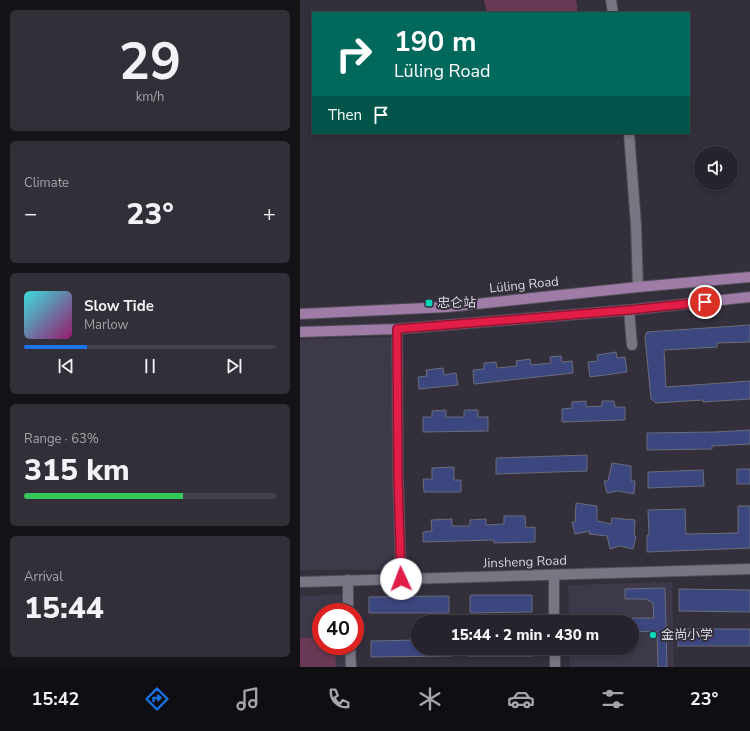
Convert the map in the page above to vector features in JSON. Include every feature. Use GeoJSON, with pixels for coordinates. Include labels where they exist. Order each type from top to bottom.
{"type":"FeatureCollection","features":[{"type":"Feature","properties":{"kind":"main road","name":"Lüling Road"},"geometry":{"type":"LineString","coordinates":[[300,314],[447,307],[750,277]]}},
{"type":"Feature","properties":{"kind":"main road"},"geometry":{"type":"LineString","coordinates":[[300,332],[397,329],[629,310],[750,297]]}},
{"type":"Feature","properties":{"kind":"street"},"geometry":{"type":"LineString","coordinates":[[611,0],[613,12]]}},
{"type":"Feature","properties":{"kind":"street"},"geometry":{"type":"LineString","coordinates":[[628,134],[636,225],[638,287]]}},
{"type":"Feature","properties":{"kind":"street"},"geometry":{"type":"LineString","coordinates":[[629,310],[632,345]]}},
{"type":"Feature","properties":{"kind":"street"},"geometry":{"type":"LineString","coordinates":[[397,329],[398,478],[401,579]]}},
{"type":"Feature","properties":{"kind":"street","name":"Jinsheng Road"},"geometry":{"type":"LineString","coordinates":[[300,582],[750,569]]}},
{"type":"Feature","properties":{"kind":"street"},"geometry":{"type":"LineString","coordinates":[[554,575],[554,615]]}},
{"type":"Feature","properties":{"kind":"street"},"geometry":{"type":"LineString","coordinates":[[348,580],[348,603]]}},
{"type":"Feature","properties":{"kind":"street"},"geometry":{"type":"LineString","coordinates":[[350,655],[351,667]]}},
{"type":"Feature","properties":{"kind":"street"},"geometry":{"type":"LineString","coordinates":[[554,655],[555,667]]}},
{"type":"Feature","properties":{"kind":"shaded area"},"geometry":{"type":"Polygon","coordinates":[[[484,0],[576,0],[578,12],[487,12],[484,0]]]}},
{"type":"Feature","properties":{"kind":"shaded area"},"geometry":{"type":"Polygon","coordinates":[[[392,337],[395,570],[300,570],[300,339],[392,337]]]}},
{"type":"Feature","properties":{"kind":"shaded area","name":"金尚小学"},"geometry":{"type":"Polygon","coordinates":[[[672,582],[674,667],[570,667],[569,655],[639,655],[639,615],[569,615],[568,585],[672,582]]]}},
{"type":"Feature","properties":{"kind":"shaded area"},"geometry":{"type":"Polygon","coordinates":[[[345,594],[345,603],[312,603],[312,655],[346,655],[347,667],[300,667],[300,596],[345,594]]]}},
{"type":"Feature","properties":{"kind":"shaded area"},"geometry":{"type":"Polygon","coordinates":[[[300,638],[312,638],[312,655],[335,655],[336,667],[300,667],[300,638]]]}},
{"type":"Feature","properties":{"kind":"building"},"geometry":{"type":"Polygon","coordinates":[[[750,325],[750,342],[717,343],[717,347],[664,350],[666,387],[750,381],[750,399],[656,403],[651,399],[645,337],[647,332],[750,325]]]}},
{"type":"Feature","properties":{"kind":"building"},"geometry":{"type":"Polygon","coordinates":[[[616,352],[617,358],[625,357],[627,372],[590,377],[588,362],[598,361],[597,355],[616,352]]]}},
{"type":"Feature","properties":{"kind":"building"},"geometry":{"type":"Polygon","coordinates":[[[561,356],[562,362],[572,361],[573,373],[474,384],[473,370],[484,369],[484,363],[496,362],[497,368],[517,366],[516,361],[530,359],[531,365],[551,363],[550,357],[561,356]]]}},
{"type":"Feature","properties":{"kind":"building"},"geometry":{"type":"Polygon","coordinates":[[[443,368],[444,375],[456,373],[458,385],[419,389],[418,377],[427,376],[426,370],[443,368]]]}},
{"type":"Feature","properties":{"kind":"building"},"geometry":{"type":"Polygon","coordinates":[[[586,401],[586,407],[602,406],[602,401],[614,401],[615,407],[625,407],[625,420],[562,422],[562,409],[572,408],[572,402],[586,401]]]}},
{"type":"Feature","properties":{"kind":"building"},"geometry":{"type":"Polygon","coordinates":[[[446,410],[446,417],[464,417],[464,410],[478,410],[478,417],[488,417],[488,431],[423,432],[423,417],[432,417],[432,411],[446,410]]]}},
{"type":"Feature","properties":{"kind":"building"},"geometry":{"type":"Polygon","coordinates":[[[750,430],[750,444],[712,446],[712,449],[647,450],[647,433],[750,430]]]}},
{"type":"Feature","properties":{"kind":"building"},"geometry":{"type":"Polygon","coordinates":[[[587,455],[587,471],[496,474],[496,458],[587,455]]]}},
{"type":"Feature","properties":{"kind":"building"},"geometry":{"type":"Polygon","coordinates":[[[612,463],[631,466],[631,481],[635,481],[634,494],[618,491],[607,493],[604,481],[608,481],[612,463]]]}},
{"type":"Feature","properties":{"kind":"building"},"geometry":{"type":"Polygon","coordinates":[[[454,467],[454,480],[461,480],[461,492],[424,492],[423,479],[432,479],[432,468],[454,467]]]}},
{"type":"Feature","properties":{"kind":"building"},"geometry":{"type":"Polygon","coordinates":[[[737,469],[750,469],[750,484],[737,484],[737,469]]]}},
{"type":"Feature","properties":{"kind":"building"},"geometry":{"type":"Polygon","coordinates":[[[703,470],[704,486],[648,488],[648,472],[703,470]]]}},
{"type":"Feature","properties":{"kind":"building"},"geometry":{"type":"Polygon","coordinates":[[[576,503],[597,506],[597,521],[611,524],[612,518],[635,520],[634,536],[636,536],[633,549],[620,546],[610,549],[607,536],[589,534],[590,531],[575,534],[572,522],[575,522],[576,503]]]}},
{"type":"Feature","properties":{"kind":"building"},"geometry":{"type":"Polygon","coordinates":[[[738,506],[750,506],[750,548],[647,552],[647,535],[649,535],[648,510],[685,509],[686,534],[738,533],[738,506]]]}},
{"type":"Feature","properties":{"kind":"building"},"geometry":{"type":"Polygon","coordinates":[[[504,516],[525,516],[526,528],[535,527],[535,542],[494,543],[494,540],[423,542],[423,532],[432,531],[431,520],[452,519],[452,526],[470,526],[470,520],[486,519],[486,525],[504,524],[504,516]]]}},
{"type":"Feature","properties":{"kind":"building"},"geometry":{"type":"Polygon","coordinates":[[[665,588],[667,667],[658,667],[657,631],[639,632],[639,618],[654,618],[653,603],[646,599],[625,599],[625,589],[665,588]]]}},
{"type":"Feature","properties":{"kind":"building"},"geometry":{"type":"Polygon","coordinates":[[[679,589],[750,590],[750,612],[679,611],[679,589]]]}},
{"type":"Feature","properties":{"kind":"building"},"geometry":{"type":"Polygon","coordinates":[[[470,595],[532,595],[532,612],[470,613],[470,595]]]}},
{"type":"Feature","properties":{"kind":"building"},"geometry":{"type":"Polygon","coordinates":[[[449,596],[449,613],[369,613],[369,597],[449,596]]]}},
{"type":"Feature","properties":{"kind":"building"},"geometry":{"type":"Polygon","coordinates":[[[678,629],[750,629],[750,646],[678,646],[678,629]]]}},
{"type":"Feature","properties":{"kind":"building"},"geometry":{"type":"Polygon","coordinates":[[[411,640],[411,655],[452,656],[371,657],[371,641],[411,640]]]}},
{"type":"Feature","properties":{"kind":"building"},"geometry":{"type":"Polygon","coordinates":[[[469,655],[533,655],[533,656],[469,655]]]}},
{"type":"Feature","properties":{"kind":"place","name":"忠仑站"},"geometry":{"type":"Point","coordinates":[429,303]}},
{"type":"Feature","properties":{"kind":"place","name":"金尚小学"},"geometry":{"type":"Point","coordinates":[653,635]}},
{"type":"Feature","properties":{"kind":"route"},"geometry":{"type":"LineString","coordinates":[[401,579],[398,478],[397,329],[629,310],[705,302]]}}]}
